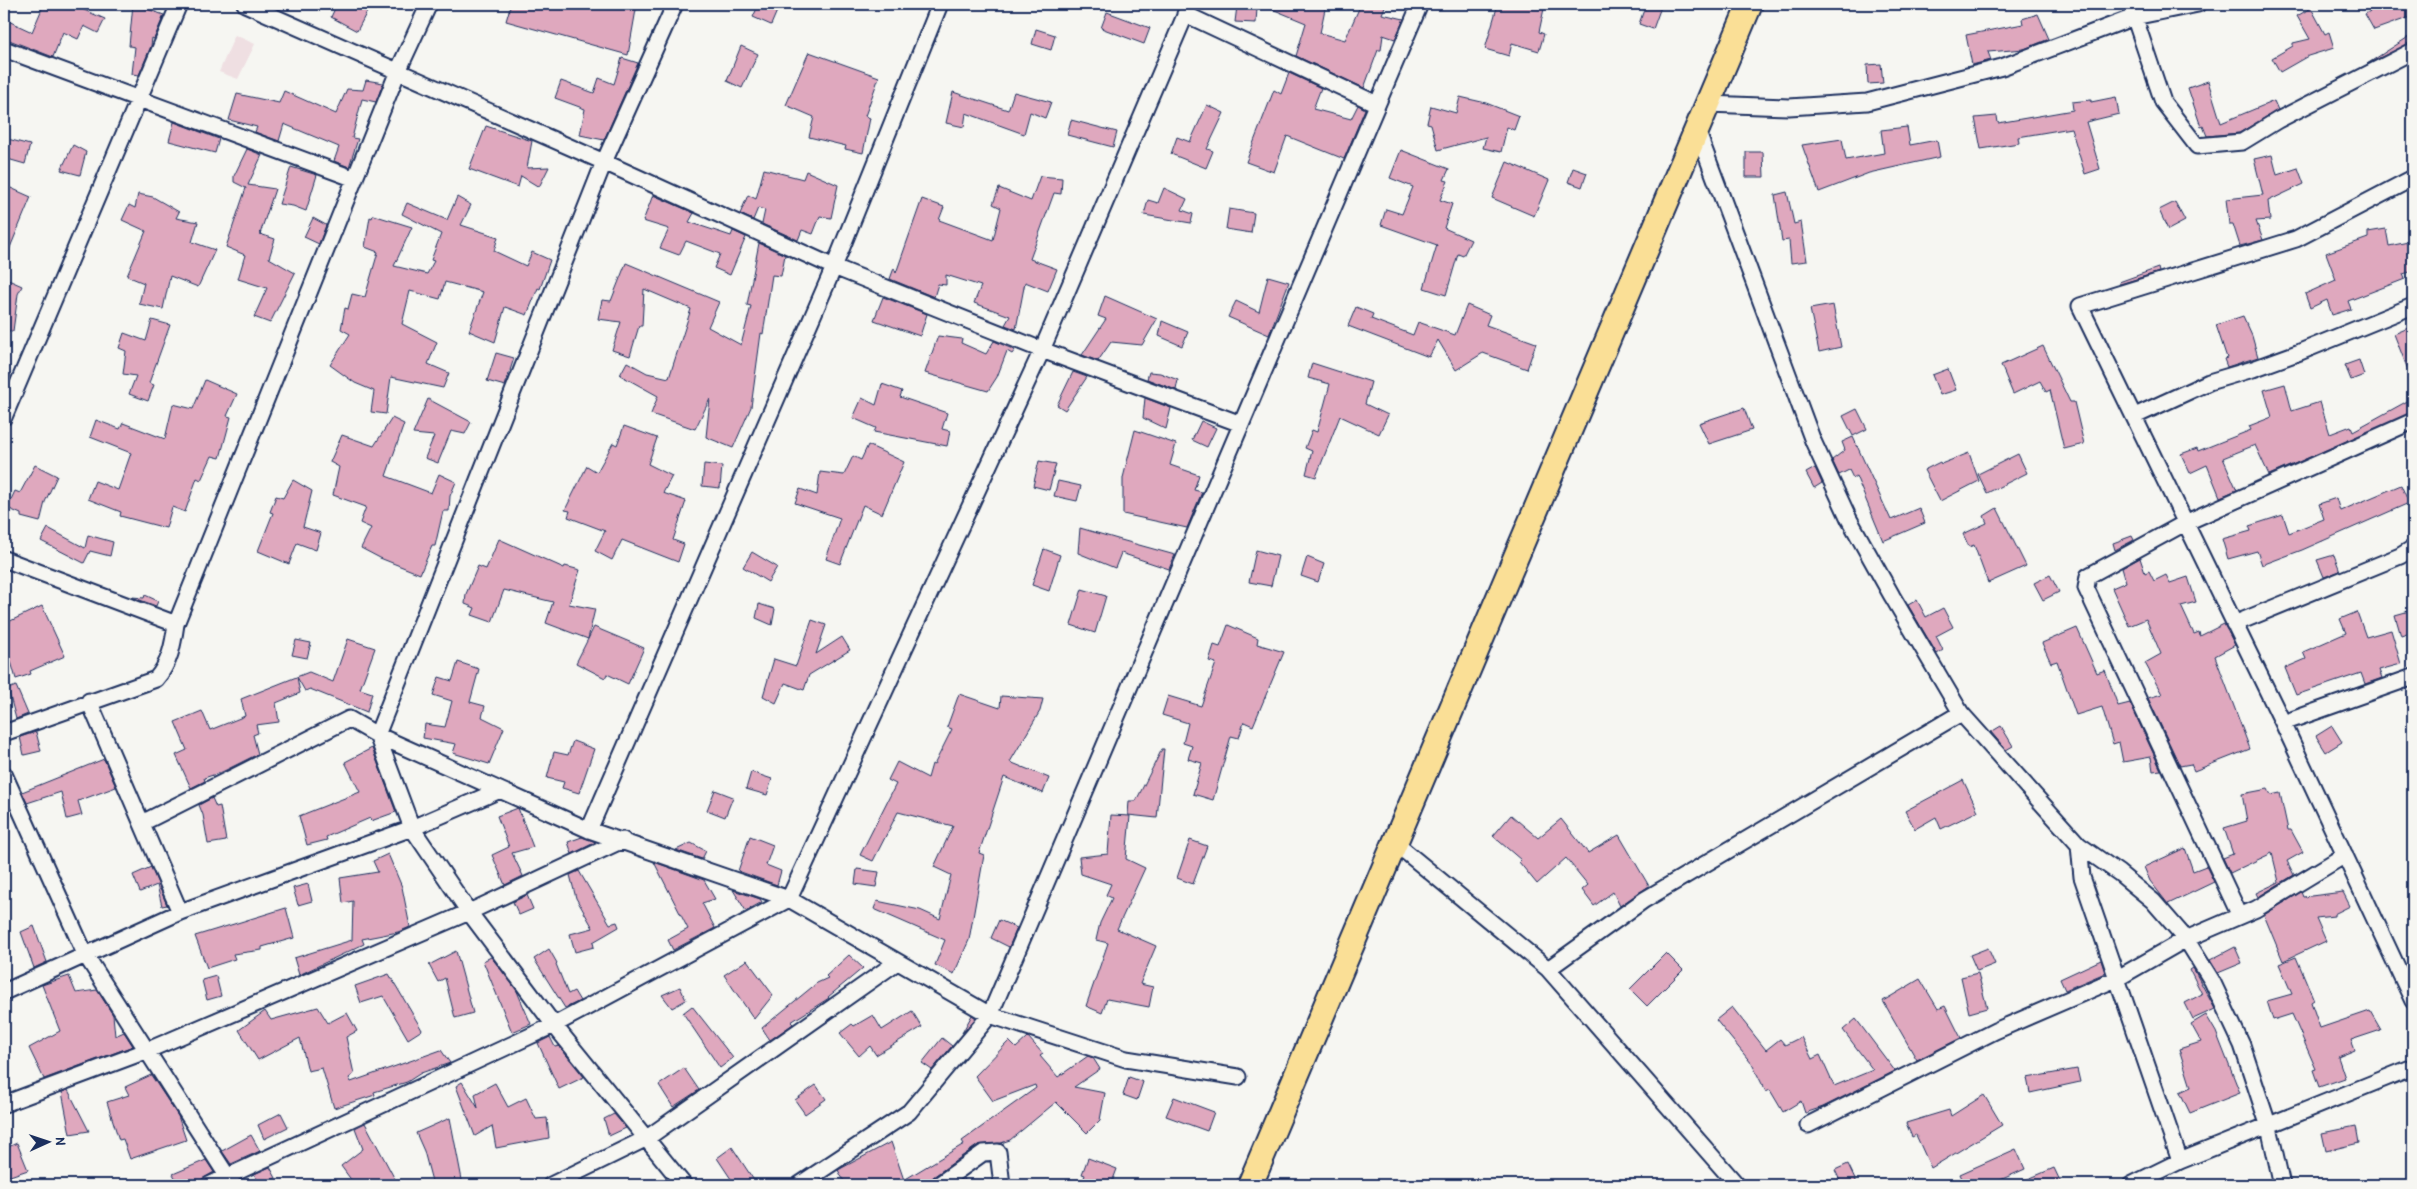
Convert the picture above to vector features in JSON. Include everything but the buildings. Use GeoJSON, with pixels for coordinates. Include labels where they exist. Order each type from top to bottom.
{"type":"FeatureCollection","features":[{"type":"Feature","properties":{"kind":"main road"},"geometry":{"type":"LineString","coordinates":[[1250,1185],[1750,4]]}},
{"type":"Feature","properties":{"kind":"street"},"geometry":{"type":"LineString","coordinates":[[4,417],[179,4]]}},
{"type":"Feature","properties":{"kind":"street"},"geometry":{"type":"LineString","coordinates":[[245,4],[398,70],[834,267],[1042,350],[1241,424]]}},
{"type":"Feature","properties":{"kind":"street"},"geometry":{"type":"LineString","coordinates":[[4,733],[89,701],[156,679],[164,670],[170,656],[176,624],[398,70],[429,4]]}},
{"type":"Feature","properties":{"kind":"street"},"geometry":{"type":"LineString","coordinates":[[675,4],[604,162],[377,735],[412,828],[469,912],[554,1025],[684,1185]]}},
{"type":"Feature","properties":{"kind":"street"},"geometry":{"type":"LineString","coordinates":[[590,830],[834,267],[940,4]]}},
{"type":"Feature","properties":{"kind":"street"},"geometry":{"type":"LineString","coordinates":[[799,1185],[909,1112],[990,1015],[1420,4]]}},
{"type":"Feature","properties":{"kind":"street"},"geometry":{"type":"LineString","coordinates":[[1708,104],[1789,107],[1867,102],[2002,67],[2132,10],[2198,4]]}},
{"type":"Feature","properties":{"kind":"street"},"geometry":{"type":"LineString","coordinates":[[209,1185],[230,1180],[554,1025],[789,899],[1042,350],[1188,9],[1377,104]]}},
{"type":"Feature","properties":{"kind":"street"},"geometry":{"type":"LineString","coordinates":[[2132,10],[2163,102],[2197,146],[2242,142],[2278,120],[2413,51]]}},
{"type":"Feature","properties":{"kind":"street"},"geometry":{"type":"LineString","coordinates":[[4,49],[354,179]]}},
{"type":"Feature","properties":{"kind":"street"},"geometry":{"type":"LineString","coordinates":[[1697,130],[1813,442],[1849,519],[1961,713],[2079,845],[2119,873],[2152,901],[2186,939],[2212,981],[2242,1045],[2269,1127],[2282,1185]]}},
{"type":"Feature","properties":{"kind":"street"},"geometry":{"type":"LineString","coordinates":[[2413,178],[2296,239],[2080,306],[2283,723],[2413,1001]]}},
{"type":"Feature","properties":{"kind":"street"},"geometry":{"type":"LineString","coordinates":[[2135,416],[2209,382],[2292,355],[2413,306]]}},
{"type":"Feature","properties":{"kind":"street"},"geometry":{"type":"LineString","coordinates":[[2240,916],[2086,588],[2088,576],[2185,524],[2413,421]]}},
{"type":"Feature","properties":{"kind":"street"},"geometry":{"type":"LineString","coordinates":[[2234,624],[2400,556],[2413,548]]}},
{"type":"Feature","properties":{"kind":"street"},"geometry":{"type":"LineString","coordinates":[[4,560],[176,624]]}},
{"type":"Feature","properties":{"kind":"street"},"geometry":{"type":"LineString","coordinates":[[2283,723],[2413,677]]}},
{"type":"Feature","properties":{"kind":"street"},"geometry":{"type":"LineString","coordinates":[[89,701],[180,912]]}},
{"type":"Feature","properties":{"kind":"street"},"geometry":{"type":"LineString","coordinates":[[1548,970],[1644,900],[1961,713]]}},
{"type":"Feature","properties":{"kind":"street"},"geometry":{"type":"LineString","coordinates":[[142,823],[349,719],[377,735],[590,830],[789,899],[990,1015],[1126,1059],[1238,1077]]}},
{"type":"Feature","properties":{"kind":"street"},"geometry":{"type":"LineString","coordinates":[[4,774],[85,954],[146,1052],[230,1180]]}},
{"type":"Feature","properties":{"kind":"street"},"geometry":{"type":"LineString","coordinates":[[4,992],[180,912],[412,828],[500,790]]}},
{"type":"Feature","properties":{"kind":"street"},"geometry":{"type":"LineString","coordinates":[[4,1104],[146,1052],[469,912],[623,840]]}},
{"type":"Feature","properties":{"kind":"street"},"geometry":{"type":"LineString","coordinates":[[1395,843],[1548,970],[1737,1185]]}},
{"type":"Feature","properties":{"kind":"street"},"geometry":{"type":"LineString","coordinates":[[2079,845],[2082,877],[2180,1161]]}},
{"type":"Feature","properties":{"kind":"street"},"geometry":{"type":"LineString","coordinates":[[1808,1125],[1995,1030],[2118,978],[2186,939],[2256,909],[2345,855]]}},
{"type":"Feature","properties":{"kind":"street"},"geometry":{"type":"LineString","coordinates":[[551,1185],[647,1138],[897,962]]}},
{"type":"Feature","properties":{"kind":"street"},"geometry":{"type":"LineString","coordinates":[[2131,1185],[2180,1161],[2269,1127],[2413,1067]]}},
{"type":"Feature","properties":{"kind":"street"},"geometry":{"type":"LineString","coordinates":[[938,1185],[983,1153],[998,1152],[1002,1185]]}},
{"type":"Feature","properties":{"kind":"shaded area"},"geometry":{"type":"Polygon","coordinates":[[[235,35],[255,44],[238,79],[219,72],[235,35]]]}}]}
